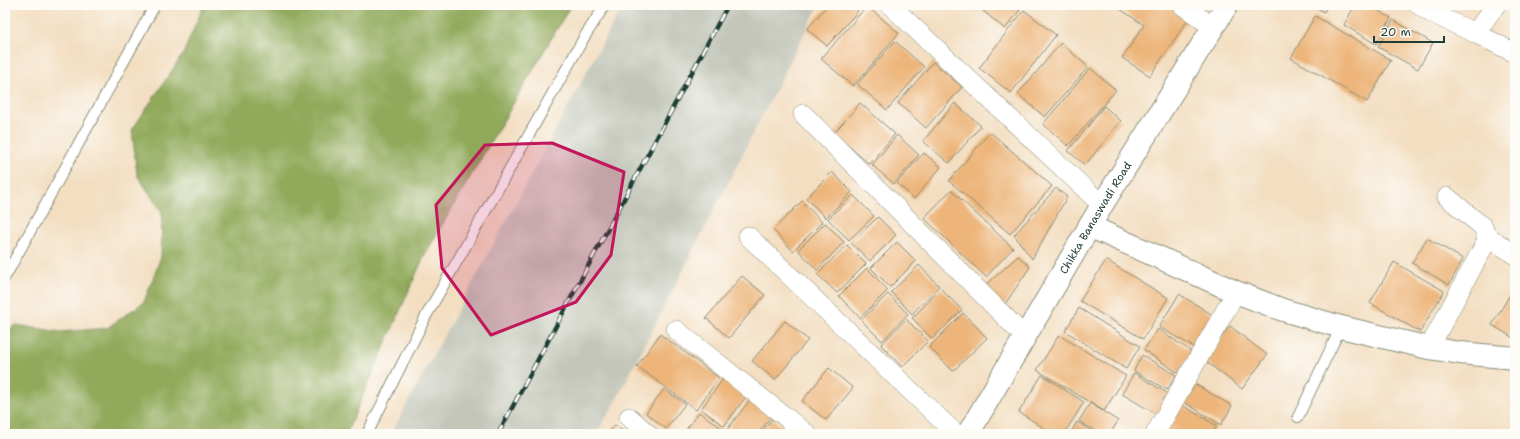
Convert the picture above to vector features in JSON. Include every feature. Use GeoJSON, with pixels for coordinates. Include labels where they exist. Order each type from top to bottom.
{"type":"FeatureCollection","features":[{"type":"Feature","properties":{"kind":"main road","name":"Chikka Banaswadi Road"},"geometry":{"type":"LineString","coordinates":[[968,434],[1089,226],[1227,5]]}},
{"type":"Feature","properties":{"kind":"main road"},"geometry":{"type":"LineString","coordinates":[[1089,226],[1236,292],[1283,310],[1341,327],[1429,348],[1460,353],[1515,358]]}},
{"type":"Feature","properties":{"kind":"street"},"geometry":{"type":"LineString","coordinates":[[890,5],[1102,205]]}},
{"type":"Feature","properties":{"kind":"street"},"geometry":{"type":"LineString","coordinates":[[1182,5],[1212,27]]}},
{"type":"Feature","properties":{"kind":"street"},"geometry":{"type":"LineString","coordinates":[[1419,5],[1515,53]]}},
{"type":"Feature","properties":{"kind":"street"},"geometry":{"type":"LineString","coordinates":[[1475,33],[1496,5]]}},
{"type":"Feature","properties":{"kind":"street"},"geometry":{"type":"LineString","coordinates":[[803,114],[1024,336]]}},
{"type":"Feature","properties":{"kind":"street"},"geometry":{"type":"LineString","coordinates":[[1429,348],[1486,242],[1486,235],[1483,227],[1447,197]]}},
{"type":"Feature","properties":{"kind":"street"},"geometry":{"type":"LineString","coordinates":[[1486,235],[1515,255]]}},
{"type":"Feature","properties":{"kind":"street"},"geometry":{"type":"LineString","coordinates":[[748,236],[956,434]]}},
{"type":"Feature","properties":{"kind":"street"},"geometry":{"type":"LineString","coordinates":[[1155,434],[1236,292]]}},
{"type":"Feature","properties":{"kind":"street"},"geometry":{"type":"LineString","coordinates":[[676,330],[807,434]]}},
{"type":"Feature","properties":{"kind":"street"},"geometry":{"type":"LineString","coordinates":[[629,417],[648,434]]}},
{"type":"Feature","properties":{"kind":"lane"},"geometry":{"type":"LineString","coordinates":[[5,277],[155,5]]}},
{"type":"Feature","properties":{"kind":"lane"},"geometry":{"type":"LineString","coordinates":[[367,434],[426,316],[585,36],[605,5]]}},
{"type":"Feature","properties":{"kind":"lane"},"geometry":{"type":"LineString","coordinates":[[1298,417],[1341,327]]}},
{"type":"Feature","properties":{"kind":"highlighted area"},"geometry":{"type":"Polygon","coordinates":[[[552,143],[624,172],[611,255],[576,302],[491,335],[442,268],[436,205],[485,145],[552,143]]]}},
{"type":"Feature","properties":{"kind":"shaded area"},"geometry":{"type":"Polygon","coordinates":[[[623,5],[819,5],[616,401],[596,434],[391,434],[623,5]]]}},
{"type":"Feature","properties":{"kind":"green space"},"geometry":{"type":"Polygon","coordinates":[[[204,5],[571,5],[424,256],[346,434],[5,434],[5,332],[16,325],[61,332],[107,328],[144,302],[161,257],[162,212],[137,175],[132,130],[183,54],[204,5]]]}},
{"type":"Feature","properties":{"kind":"building"},"geometry":{"type":"Polygon","coordinates":[[[828,5],[852,5],[858,11],[827,46],[807,29],[828,5]]]}},
{"type":"Feature","properties":{"kind":"building"},"geometry":{"type":"Polygon","coordinates":[[[976,5],[1014,5],[1020,10],[1005,29],[976,5]]]}},
{"type":"Feature","properties":{"kind":"building"},"geometry":{"type":"Polygon","coordinates":[[[1114,5],[1169,5],[1189,18],[1150,76],[1122,58],[1144,25],[1114,5]]]}},
{"type":"Feature","properties":{"kind":"building"},"geometry":{"type":"Polygon","coordinates":[[[1312,5],[1328,5],[1324,12],[1312,5]]]}},
{"type":"Feature","properties":{"kind":"building"},"geometry":{"type":"Polygon","coordinates":[[[1355,5],[1369,5],[1391,18],[1376,44],[1344,25],[1355,5]]]}},
{"type":"Feature","properties":{"kind":"building"},"geometry":{"type":"Polygon","coordinates":[[[867,6],[899,33],[853,86],[821,59],[867,6]]]}},
{"type":"Feature","properties":{"kind":"building"},"geometry":{"type":"Polygon","coordinates":[[[1024,10],[1056,35],[1011,93],[979,68],[1024,10]]]}},
{"type":"Feature","properties":{"kind":"building"},"geometry":{"type":"Polygon","coordinates":[[[1315,16],[1391,60],[1367,102],[1291,58],[1315,16]]]}},
{"type":"Feature","properties":{"kind":"building"},"geometry":{"type":"Polygon","coordinates":[[[1393,20],[1433,43],[1418,69],[1378,47],[1393,20]]]}},
{"type":"Feature","properties":{"kind":"building"},"geometry":{"type":"Polygon","coordinates":[[[895,41],[924,67],[887,110],[857,84],[895,41]]]}},
{"type":"Feature","properties":{"kind":"building"},"geometry":{"type":"Polygon","coordinates":[[[1061,43],[1088,67],[1045,117],[1018,94],[1061,43]]]}},
{"type":"Feature","properties":{"kind":"building"},"geometry":{"type":"Polygon","coordinates":[[[933,62],[962,87],[926,128],[898,103],[933,62]]]}},
{"type":"Feature","properties":{"kind":"building"},"geometry":{"type":"Polygon","coordinates":[[[1090,68],[1116,90],[1068,146],[1043,124],[1090,68]]]}},
{"type":"Feature","properties":{"kind":"building"},"geometry":{"type":"Polygon","coordinates":[[[860,103],[895,134],[869,164],[834,133],[860,103]]]}},
{"type":"Feature","properties":{"kind":"building"},"geometry":{"type":"Polygon","coordinates":[[[955,103],[981,126],[949,163],[923,141],[955,103]]]}},
{"type":"Feature","properties":{"kind":"building"},"geometry":{"type":"Polygon","coordinates":[[[1104,106],[1121,121],[1085,165],[1068,151],[1104,106]]]}},
{"type":"Feature","properties":{"kind":"building"},"geometry":{"type":"Polygon","coordinates":[[[990,132],[1052,186],[1010,234],[949,181],[990,132]]]}},
{"type":"Feature","properties":{"kind":"building"},"geometry":{"type":"Polygon","coordinates":[[[897,135],[919,155],[894,184],[872,165],[897,135]]]}},
{"type":"Feature","properties":{"kind":"building"},"geometry":{"type":"Polygon","coordinates":[[[924,153],[941,167],[914,199],[897,183],[924,153]]]}},
{"type":"Feature","properties":{"kind":"building"},"geometry":{"type":"Polygon","coordinates":[[[832,172],[852,192],[826,218],[806,198],[832,172]]]}},
{"type":"Feature","properties":{"kind":"building"},"geometry":{"type":"Polygon","coordinates":[[[1056,188],[1067,197],[1032,259],[1014,235],[1056,188]]]}},
{"type":"Feature","properties":{"kind":"building"},"geometry":{"type":"Polygon","coordinates":[[[951,190],[1013,248],[986,277],[924,218],[951,190]]]}},
{"type":"Feature","properties":{"kind":"building"},"geometry":{"type":"Polygon","coordinates":[[[853,195],[874,216],[849,240],[828,219],[853,195]]]}},
{"type":"Feature","properties":{"kind":"building"},"geometry":{"type":"Polygon","coordinates":[[[802,201],[822,222],[793,251],[773,230],[802,201]]]}},
{"type":"Feature","properties":{"kind":"building"},"geometry":{"type":"Polygon","coordinates":[[[878,217],[896,235],[870,261],[851,243],[878,217]]]}},
{"type":"Feature","properties":{"kind":"building"},"geometry":{"type":"Polygon","coordinates":[[[825,223],[844,242],[817,270],[798,250],[825,223]]]}},
{"type":"Feature","properties":{"kind":"building"},"geometry":{"type":"Polygon","coordinates":[[[1427,238],[1463,259],[1449,285],[1412,263],[1427,238]]]}},
{"type":"Feature","properties":{"kind":"building"},"geometry":{"type":"Polygon","coordinates":[[[897,242],[916,261],[890,287],[871,268],[897,242]]]}},
{"type":"Feature","properties":{"kind":"building"},"geometry":{"type":"Polygon","coordinates":[[[847,245],[866,264],[837,293],[817,274],[847,245]]]}},
{"type":"Feature","properties":{"kind":"building"},"geometry":{"type":"Polygon","coordinates":[[[1018,256],[1030,267],[1003,307],[986,285],[1018,256]]]}},
{"type":"Feature","properties":{"kind":"building"},"geometry":{"type":"Polygon","coordinates":[[[1106,260],[1168,298],[1143,339],[1080,301],[1106,260]]]}},
{"type":"Feature","properties":{"kind":"building"},"geometry":{"type":"Polygon","coordinates":[[[1394,262],[1444,291],[1420,332],[1370,303],[1394,262]]]}},
{"type":"Feature","properties":{"kind":"building"},"geometry":{"type":"Polygon","coordinates":[[[919,265],[939,286],[912,314],[891,292],[919,265]]]}},
{"type":"Feature","properties":{"kind":"building"},"geometry":{"type":"Polygon","coordinates":[[[867,268],[888,290],[860,318],[839,296],[867,268]]]}},
{"type":"Feature","properties":{"kind":"building"},"geometry":{"type":"Polygon","coordinates":[[[742,276],[765,295],[729,338],[706,318],[742,276]]]}},
{"type":"Feature","properties":{"kind":"building"},"geometry":{"type":"Polygon","coordinates":[[[1515,286],[1515,339],[1492,325],[1515,286]]]}},
{"type":"Feature","properties":{"kind":"building"},"geometry":{"type":"Polygon","coordinates":[[[941,289],[962,310],[932,339],[912,318],[941,289]]]}},
{"type":"Feature","properties":{"kind":"building"},"geometry":{"type":"Polygon","coordinates":[[[888,294],[908,314],[882,341],[861,320],[888,294]]]}},
{"type":"Feature","properties":{"kind":"building"},"geometry":{"type":"Polygon","coordinates":[[[1179,294],[1216,317],[1197,349],[1159,327],[1179,294]]]}},
{"type":"Feature","properties":{"kind":"building"},"geometry":{"type":"Polygon","coordinates":[[[1079,308],[1140,346],[1126,369],[1065,331],[1079,308]]]}},
{"type":"Feature","properties":{"kind":"building"},"geometry":{"type":"Polygon","coordinates":[[[963,313],[987,338],[953,371],[929,347],[963,313]]]}},
{"type":"Feature","properties":{"kind":"building"},"geometry":{"type":"Polygon","coordinates":[[[906,319],[928,341],[902,367],[881,345],[906,319]]]}},
{"type":"Feature","properties":{"kind":"building"},"geometry":{"type":"Polygon","coordinates":[[[785,321],[808,340],[775,380],[752,361],[785,321]]]}},
{"type":"Feature","properties":{"kind":"building"},"geometry":{"type":"Polygon","coordinates":[[[1230,326],[1267,355],[1242,389],[1204,360],[1230,326]]]}},
{"type":"Feature","properties":{"kind":"building"},"geometry":{"type":"Polygon","coordinates":[[[1158,329],[1192,352],[1178,373],[1144,350],[1158,329]]]}},
{"type":"Feature","properties":{"kind":"building"},"geometry":{"type":"Polygon","coordinates":[[[660,334],[719,378],[696,410],[637,366],[660,334]]]}},
{"type":"Feature","properties":{"kind":"building"},"geometry":{"type":"Polygon","coordinates":[[[1059,335],[1126,376],[1104,411],[1037,370],[1059,335]]]}},
{"type":"Feature","properties":{"kind":"building"},"geometry":{"type":"Polygon","coordinates":[[[1142,355],[1176,375],[1167,390],[1134,371],[1142,355]]]}},
{"type":"Feature","properties":{"kind":"building"},"geometry":{"type":"Polygon","coordinates":[[[829,368],[853,388],[826,420],[802,401],[829,368]]]}},
{"type":"Feature","properties":{"kind":"building"},"geometry":{"type":"Polygon","coordinates":[[[1134,373],[1170,395],[1158,415],[1122,394],[1134,373]]]}},
{"type":"Feature","properties":{"kind":"building"},"geometry":{"type":"Polygon","coordinates":[[[1042,375],[1084,402],[1064,434],[1053,434],[1019,412],[1042,375]]]}},
{"type":"Feature","properties":{"kind":"building"},"geometry":{"type":"Polygon","coordinates":[[[723,379],[746,397],[724,426],[701,409],[723,379]]]}},
{"type":"Feature","properties":{"kind":"building"},"geometry":{"type":"Polygon","coordinates":[[[1195,384],[1232,406],[1221,425],[1184,402],[1195,384]]]}},
{"type":"Feature","properties":{"kind":"building"},"geometry":{"type":"Polygon","coordinates":[[[664,389],[685,404],[666,429],[646,413],[664,389]]]}},
{"type":"Feature","properties":{"kind":"building"},"geometry":{"type":"Polygon","coordinates":[[[751,398],[773,414],[758,434],[732,434],[727,430],[751,398]]]}},
{"type":"Feature","properties":{"kind":"building"},"geometry":{"type":"Polygon","coordinates":[[[1090,403],[1118,421],[1110,434],[1099,434],[1079,421],[1090,403]]]}},
{"type":"Feature","properties":{"kind":"building"},"geometry":{"type":"Polygon","coordinates":[[[1182,405],[1217,426],[1212,434],[1165,434],[1182,405]]]}},
{"type":"Feature","properties":{"kind":"building"},"geometry":{"type":"Polygon","coordinates":[[[699,412],[723,429],[719,434],[683,434],[699,412]]]}},
{"type":"Feature","properties":{"kind":"building"},"geometry":{"type":"Polygon","coordinates":[[[772,419],[793,434],[761,434],[772,419]]]}},
{"type":"Feature","properties":{"kind":"building"},"geometry":{"type":"Polygon","coordinates":[[[1077,422],[1096,434],[1070,434],[1077,422]]]}},
{"type":"Feature","properties":{"kind":"building"},"geometry":{"type":"Polygon","coordinates":[[[615,425],[627,434],[608,434],[615,425]]]}},
{"type":"Feature","properties":{"kind":"railway"},"geometry":{"type":"LineString","coordinates":[[498,434],[728,5]]}}]}
